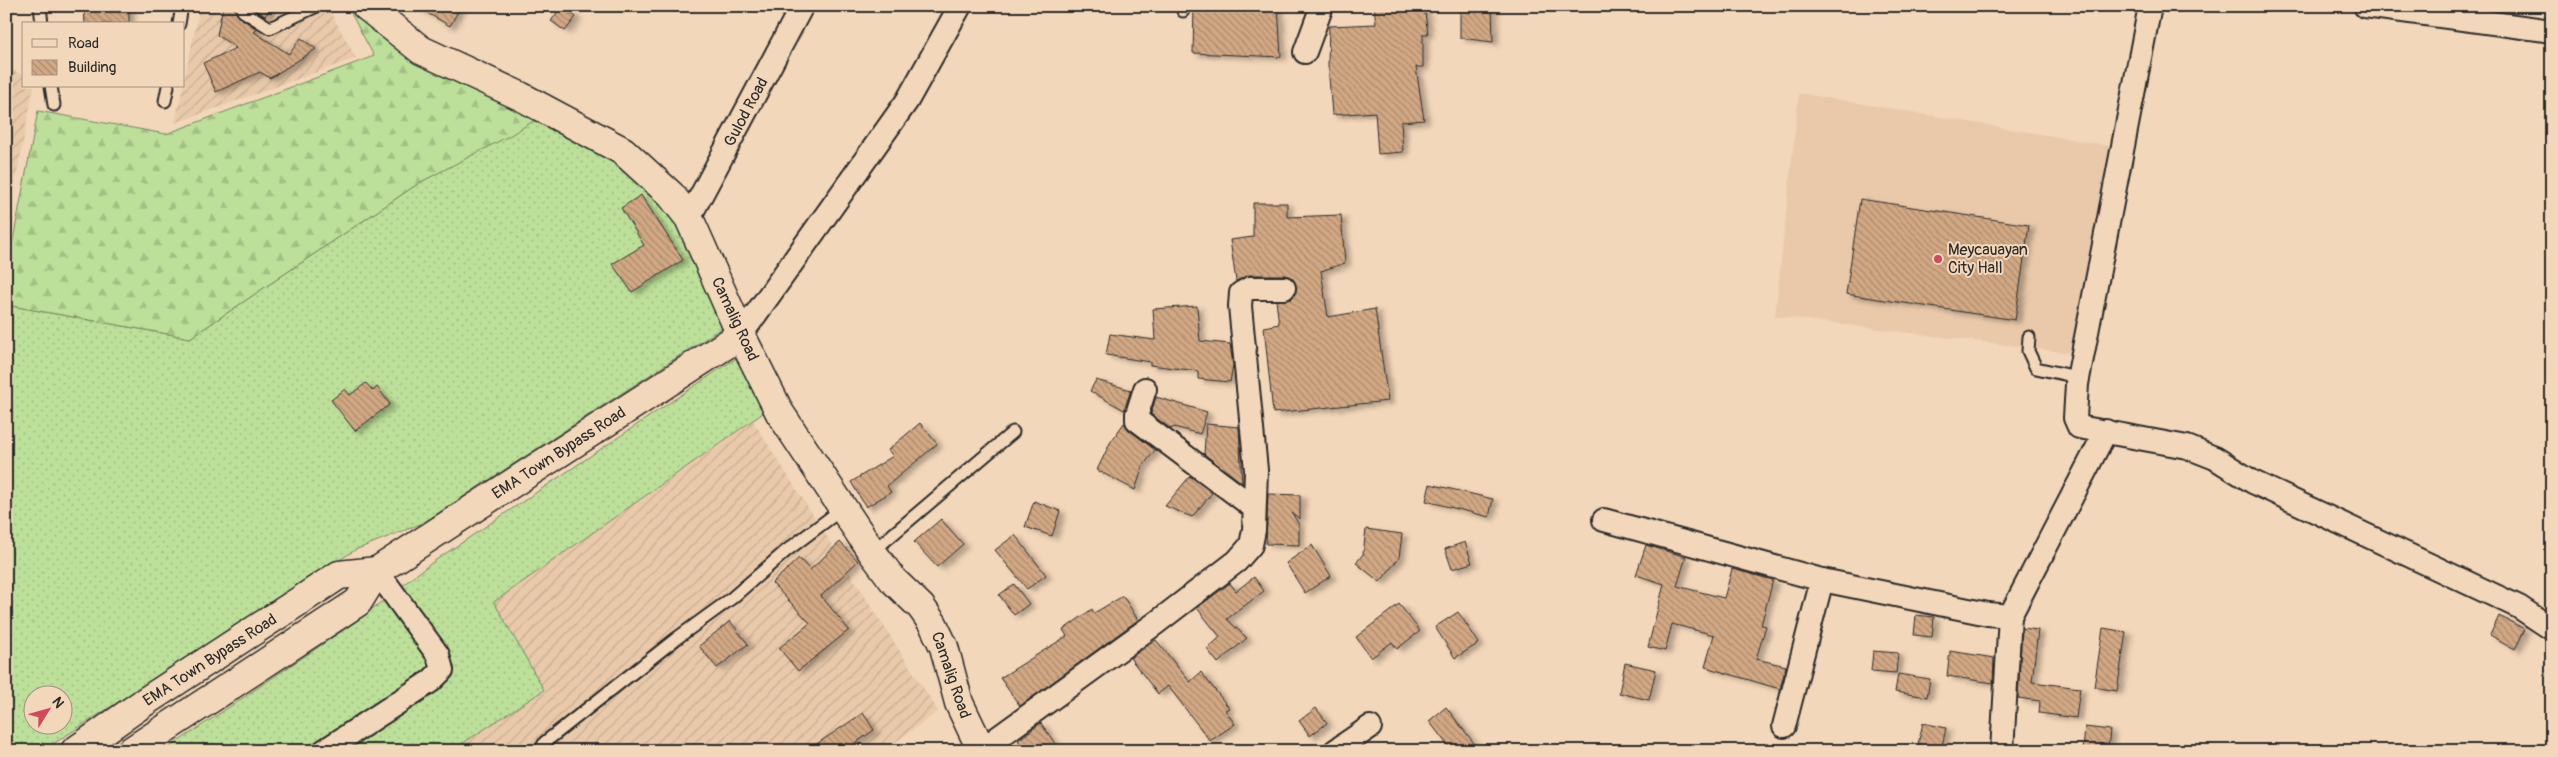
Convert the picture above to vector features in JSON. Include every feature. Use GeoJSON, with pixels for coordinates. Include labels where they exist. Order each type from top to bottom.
{"type":"FeatureCollection","features":[{"type":"Feature","properties":{"kind":"street","name":"Camalig Road"},"geometry":{"type":"LineString","coordinates":[[366,6],[421,50],[520,96],[623,151],[671,195],[689,218],[741,335],[780,413],[872,552],[893,580],[921,607],[933,624],[944,646],[960,703],[981,750]]}},
{"type":"Feature","properties":{"kind":"street","name":"Gulod Road"},"geometry":{"type":"LineString","coordinates":[[689,218],[802,6]]}},
{"type":"Feature","properties":{"kind":"street"},"geometry":{"type":"LineString","coordinates":[[741,335],[907,100],[960,6]]}},
{"type":"Feature","properties":{"kind":"street"},"geometry":{"type":"LineString","coordinates":[[1305,52],[1322,6]]}},
{"type":"Feature","properties":{"kind":"street"},"geometry":{"type":"LineString","coordinates":[[2150,6],[2077,384],[2075,418],[2080,427],[2187,447],[2215,458],[2253,482],[2518,607],[2552,629]]}},
{"type":"Feature","properties":{"kind":"street"},"geometry":{"type":"LineString","coordinates":[[2365,6],[2552,31]]}},
{"type":"Feature","properties":{"kind":"street"},"geometry":{"type":"LineString","coordinates":[[981,750],[1156,623],[1237,561],[1251,545],[1254,530],[1253,507],[1256,470],[1240,306],[1241,293],[1250,288],[1284,288]]}},
{"type":"Feature","properties":{"kind":"street","name":"EMA Town Bypass Road"},"geometry":{"type":"LineString","coordinates":[[132,751],[358,602],[377,571],[741,335]]}},
{"type":"Feature","properties":{"kind":"street"},"geometry":{"type":"LineString","coordinates":[[1145,388],[1137,414],[1138,420],[1253,507]]}},
{"type":"Feature","properties":{"kind":"street"},"geometry":{"type":"LineString","coordinates":[[2002,751],[2010,616],[2106,431]]}},
{"type":"Feature","properties":{"kind":"street"},"geometry":{"type":"LineString","coordinates":[[1604,520],[1822,580],[1988,614],[2010,616]]}},
{"type":"Feature","properties":{"kind":"street"},"geometry":{"type":"LineString","coordinates":[[324,751],[431,681],[442,670],[438,655],[377,571]]}},
{"type":"Feature","properties":{"kind":"street","name":"EMA Town Bypass Road"},"geometry":{"type":"LineString","coordinates":[[75,751],[146,701],[339,575],[377,571]]}},
{"type":"Feature","properties":{"kind":"street"},"geometry":{"type":"LineString","coordinates":[[1784,726],[1822,580]]}},
{"type":"Feature","properties":{"kind":"street"},"geometry":{"type":"LineString","coordinates":[[1335,751],[1370,727]]}},
{"type":"Feature","properties":{"kind":"lane"},"geometry":{"type":"LineString","coordinates":[[40,6],[42,22]]}},
{"type":"Feature","properties":{"kind":"lane"},"geometry":{"type":"LineString","coordinates":[[179,22],[182,6]]}},
{"type":"Feature","properties":{"kind":"lane"},"geometry":{"type":"LineString","coordinates":[[241,6],[243,11],[270,28],[317,6]]}},
{"type":"Feature","properties":{"kind":"lane"},"geometry":{"type":"LineString","coordinates":[[51,88],[54,106]]}},
{"type":"Feature","properties":{"kind":"lane"},"geometry":{"type":"LineString","coordinates":[[165,101],[168,88]]}},
{"type":"Feature","properties":{"kind":"lane"},"geometry":{"type":"LineString","coordinates":[[2029,337],[2028,351],[2036,368],[2068,375],[2077,384]]}},
{"type":"Feature","properties":{"kind":"lane"},"geometry":{"type":"LineString","coordinates":[[872,552],[1014,432]]}},
{"type":"Feature","properties":{"kind":"lane"},"geometry":{"type":"LineString","coordinates":[[540,751],[545,742],[677,638],[732,598],[786,551],[842,509]]}},
{"type":"Feature","properties":{"kind":"shaded area"},"geometry":{"type":"Polygon","coordinates":[[[200,6],[327,6],[356,58],[175,123],[182,88],[185,88],[185,76],[200,6]]]}},
{"type":"Feature","properties":{"kind":"shaded area"},"geometry":{"type":"Polygon","coordinates":[[[6,68],[22,74],[22,88],[34,88],[6,229],[6,68]]]}},
{"type":"Feature","properties":{"kind":"shaded area"},"geometry":{"type":"Polygon","coordinates":[[[1799,93],[2111,146],[2079,354],[1775,316],[1799,93]]]}},
{"type":"Feature","properties":{"kind":"shaded area"},"geometry":{"type":"Polygon","coordinates":[[[753,421],[938,711],[883,751],[451,751],[543,690],[494,602],[753,421]]]}},
{"type":"Feature","properties":{"kind":"green space"},"geometry":{"type":"Polygon","coordinates":[[[347,6],[366,6],[550,111],[509,136],[419,183],[190,338],[6,305],[6,276],[38,111],[166,134],[374,56],[347,6]]]}},
{"type":"Feature","properties":{"kind":"green space"},"geometry":{"type":"Polygon","coordinates":[[[550,111],[671,195],[734,320],[423,523],[355,550],[72,732],[72,684],[22,684],[22,734],[68,734],[42,751],[6,751],[6,305],[190,338],[419,183],[550,111]]]}},
{"type":"Feature","properties":{"kind":"green space"},"geometry":{"type":"Polygon","coordinates":[[[748,350],[776,404],[494,602],[544,690],[451,751],[164,751],[354,623],[430,564],[748,350]]]}},
{"type":"Feature","properties":{"kind":"building"},"geometry":{"type":"Polygon","coordinates":[[[84,6],[129,6],[129,22],[85,22],[84,6]]]}},
{"type":"Feature","properties":{"kind":"building"},"geometry":{"type":"Polygon","coordinates":[[[223,6],[234,6],[239,17],[257,29],[254,32],[289,54],[301,38],[316,49],[270,78],[260,72],[216,92],[203,63],[236,48],[217,35],[223,6]]]}},
{"type":"Feature","properties":{"kind":"building"},"geometry":{"type":"Polygon","coordinates":[[[250,6],[272,6],[265,16],[250,6]]]}},
{"type":"Feature","properties":{"kind":"building"},"geometry":{"type":"Polygon","coordinates":[[[415,6],[461,6],[450,26],[415,6]]]}},
{"type":"Feature","properties":{"kind":"building"},"geometry":{"type":"Polygon","coordinates":[[[562,6],[576,17],[565,31],[551,21],[562,6]]]}},
{"type":"Feature","properties":{"kind":"building"},"geometry":{"type":"Polygon","coordinates":[[[1194,6],[1278,6],[1281,57],[1193,53],[1194,6]]]}},
{"type":"Feature","properties":{"kind":"building"},"geometry":{"type":"Polygon","coordinates":[[[1374,6],[1424,6],[1428,34],[1423,34],[1423,67],[1416,67],[1424,120],[1401,122],[1403,152],[1378,154],[1375,112],[1332,115],[1328,64],[1329,26],[1376,24],[1374,6]]]}},
{"type":"Feature","properties":{"kind":"building"},"geometry":{"type":"Polygon","coordinates":[[[1460,6],[1492,6],[1493,42],[1460,38],[1460,6]]]}},
{"type":"Feature","properties":{"kind":"building"},"geometry":{"type":"Polygon","coordinates":[[[641,195],[683,260],[632,292],[612,264],[644,245],[621,208],[641,195]]]}},
{"type":"Feature","properties":{"kind":"building","name":"Meycauayan City Hall"},"geometry":{"type":"Polygon","coordinates":[[[1860,199],[2029,225],[2015,320],[1846,294],[1860,199]]]}},
{"type":"Feature","properties":{"kind":"building"},"geometry":{"type":"Polygon","coordinates":[[[1253,203],[1287,203],[1287,217],[1341,215],[1345,263],[1321,271],[1328,317],[1375,309],[1388,401],[1273,413],[1264,327],[1279,324],[1276,301],[1291,299],[1297,288],[1291,277],[1284,275],[1250,275],[1236,281],[1230,240],[1253,237],[1253,203]]]}},
{"type":"Feature","properties":{"kind":"building"},"geometry":{"type":"Polygon","coordinates":[[[1197,306],[1200,341],[1230,344],[1233,365],[1230,382],[1198,379],[1198,371],[1150,365],[1150,362],[1106,355],[1110,334],[1155,340],[1153,309],[1197,306]]]}},
{"type":"Feature","properties":{"kind":"building"},"geometry":{"type":"Polygon","coordinates":[[[1096,380],[1131,390],[1124,410],[1090,391],[1096,380]]]}},
{"type":"Feature","properties":{"kind":"building"},"geometry":{"type":"Polygon","coordinates":[[[366,383],[373,391],[377,387],[390,404],[355,431],[331,400],[345,389],[350,395],[366,383]]]}},
{"type":"Feature","properties":{"kind":"building"},"geometry":{"type":"Polygon","coordinates":[[[1156,397],[1207,412],[1200,434],[1174,427],[1171,429],[1151,414],[1156,397]]]}},
{"type":"Feature","properties":{"kind":"building"},"geometry":{"type":"Polygon","coordinates":[[[920,423],[937,444],[887,486],[891,492],[866,507],[851,482],[893,456],[888,450],[920,423]]]}},
{"type":"Feature","properties":{"kind":"building"},"geometry":{"type":"Polygon","coordinates":[[[1124,423],[1129,430],[1155,450],[1143,466],[1135,490],[1097,470],[1110,443],[1124,423]]]}},
{"type":"Feature","properties":{"kind":"building"},"geometry":{"type":"Polygon","coordinates":[[[1206,424],[1239,427],[1242,483],[1204,454],[1206,424]]]}},
{"type":"Feature","properties":{"kind":"building"},"geometry":{"type":"Polygon","coordinates":[[[1190,476],[1212,493],[1192,517],[1165,506],[1190,476]]]}},
{"type":"Feature","properties":{"kind":"building"},"geometry":{"type":"Polygon","coordinates":[[[1430,484],[1493,499],[1489,517],[1426,501],[1430,484]]]}},
{"type":"Feature","properties":{"kind":"building"},"geometry":{"type":"Polygon","coordinates":[[[1268,494],[1300,495],[1300,519],[1292,513],[1299,525],[1299,545],[1266,544],[1268,494]]]}},
{"type":"Feature","properties":{"kind":"building"},"geometry":{"type":"Polygon","coordinates":[[[1034,501],[1060,511],[1052,536],[1025,527],[1034,501]]]}},
{"type":"Feature","properties":{"kind":"building"},"geometry":{"type":"Polygon","coordinates":[[[941,519],[963,544],[937,567],[914,542],[941,519]]]}},
{"type":"Feature","properties":{"kind":"building"},"geometry":{"type":"Polygon","coordinates":[[[1366,529],[1402,534],[1399,558],[1380,582],[1356,563],[1363,554],[1366,529]]]}},
{"type":"Feature","properties":{"kind":"building"},"geometry":{"type":"Polygon","coordinates":[[[1015,535],[1046,575],[1027,589],[995,550],[1015,535]]]}},
{"type":"Feature","properties":{"kind":"building"},"geometry":{"type":"Polygon","coordinates":[[[840,542],[858,561],[821,596],[849,630],[798,671],[779,648],[810,623],[772,583],[799,558],[810,570],[840,542]]]}},
{"type":"Feature","properties":{"kind":"building"},"geometry":{"type":"Polygon","coordinates":[[[1465,542],[1472,563],[1452,569],[1445,549],[1465,542]]]}},
{"type":"Feature","properties":{"kind":"building"},"geometry":{"type":"Polygon","coordinates":[[[1312,545],[1331,576],[1305,593],[1286,563],[1312,545]]]}},
{"type":"Feature","properties":{"kind":"building"},"geometry":{"type":"Polygon","coordinates":[[[1646,545],[1686,557],[1677,586],[1724,598],[1732,569],[1773,580],[1761,625],[1766,626],[1756,659],[1786,666],[1780,689],[1705,667],[1714,635],[1672,624],[1665,651],[1648,647],[1664,584],[1636,575],[1646,545]]]}},
{"type":"Feature","properties":{"kind":"building"},"geometry":{"type":"Polygon","coordinates":[[[1254,577],[1264,591],[1227,619],[1247,638],[1218,663],[1207,649],[1220,637],[1197,608],[1230,583],[1236,591],[1254,577]]]}},
{"type":"Feature","properties":{"kind":"building"},"geometry":{"type":"Polygon","coordinates":[[[1014,584],[1029,604],[1014,615],[999,595],[1014,584]]]}},
{"type":"Feature","properties":{"kind":"building"},"geometry":{"type":"Polygon","coordinates":[[[1123,596],[1138,620],[1020,706],[1000,678],[1067,636],[1063,630],[1092,609],[1094,613],[1123,596]]]}},
{"type":"Feature","properties":{"kind":"building"},"geometry":{"type":"Polygon","coordinates":[[[1399,604],[1420,631],[1397,649],[1392,642],[1371,658],[1356,637],[1399,604]]]}},
{"type":"Feature","properties":{"kind":"building"},"geometry":{"type":"Polygon","coordinates":[[[1458,612],[1479,643],[1455,658],[1435,627],[1458,612]]]}},
{"type":"Feature","properties":{"kind":"building"},"geometry":{"type":"Polygon","coordinates":[[[1916,615],[1934,617],[1932,637],[1914,635],[1916,615]]]}},
{"type":"Feature","properties":{"kind":"building"},"geometry":{"type":"Polygon","coordinates":[[[2499,616],[2525,629],[2515,649],[2490,635],[2499,616]]]}},
{"type":"Feature","properties":{"kind":"building"},"geometry":{"type":"Polygon","coordinates":[[[730,621],[748,644],[717,668],[699,646],[730,621]]]}},
{"type":"Feature","properties":{"kind":"building"},"geometry":{"type":"Polygon","coordinates":[[[2022,628],[2038,630],[2032,682],[2080,688],[2076,718],[2039,713],[2040,701],[2018,698],[2022,628]]]}},
{"type":"Feature","properties":{"kind":"building"},"geometry":{"type":"Polygon","coordinates":[[[2103,628],[2126,632],[2117,691],[2094,687],[2103,628]]]}},
{"type":"Feature","properties":{"kind":"building"},"geometry":{"type":"Polygon","coordinates":[[[1156,640],[1190,682],[1201,672],[1229,708],[1225,710],[1235,724],[1210,741],[1168,686],[1158,694],[1130,658],[1156,640]]]}},
{"type":"Feature","properties":{"kind":"building"},"geometry":{"type":"Polygon","coordinates":[[[1873,651],[1898,653],[1896,673],[1871,671],[1873,651]]]}},
{"type":"Feature","properties":{"kind":"building"},"geometry":{"type":"Polygon","coordinates":[[[1950,651],[1994,658],[1993,683],[1947,676],[1950,651]]]}},
{"type":"Feature","properties":{"kind":"building"},"geometry":{"type":"Polygon","coordinates":[[[1625,663],[1656,670],[1649,700],[1619,693],[1625,663]]]}},
{"type":"Feature","properties":{"kind":"building"},"geometry":{"type":"Polygon","coordinates":[[[1898,674],[1930,679],[1927,697],[1895,692],[1898,674]]]}},
{"type":"Feature","properties":{"kind":"building"},"geometry":{"type":"Polygon","coordinates":[[[1446,707],[1480,751],[1452,751],[1429,721],[1446,707]]]}},
{"type":"Feature","properties":{"kind":"building"},"geometry":{"type":"Polygon","coordinates":[[[1316,708],[1327,723],[1310,736],[1299,721],[1316,708]]]}},
{"type":"Feature","properties":{"kind":"building"},"geometry":{"type":"Polygon","coordinates":[[[863,713],[874,730],[844,751],[806,751],[863,713]]]}},
{"type":"Feature","properties":{"kind":"building"},"geometry":{"type":"Polygon","coordinates":[[[1041,723],[1060,751],[1025,751],[1018,740],[1041,723]]]}},
{"type":"Feature","properties":{"kind":"building"},"geometry":{"type":"Polygon","coordinates":[[[1923,723],[1946,728],[1941,751],[1921,751],[1922,745],[1918,744],[1923,723]]]}},
{"type":"Feature","properties":{"kind":"building"},"geometry":{"type":"Polygon","coordinates":[[[2085,727],[2110,730],[2108,751],[2083,751],[2085,727]]]}},
{"type":"Feature","properties":{"kind":"place","name":"Meycauayan City Hall"},"geometry":{"type":"Point","coordinates":[1938,259]}}]}
